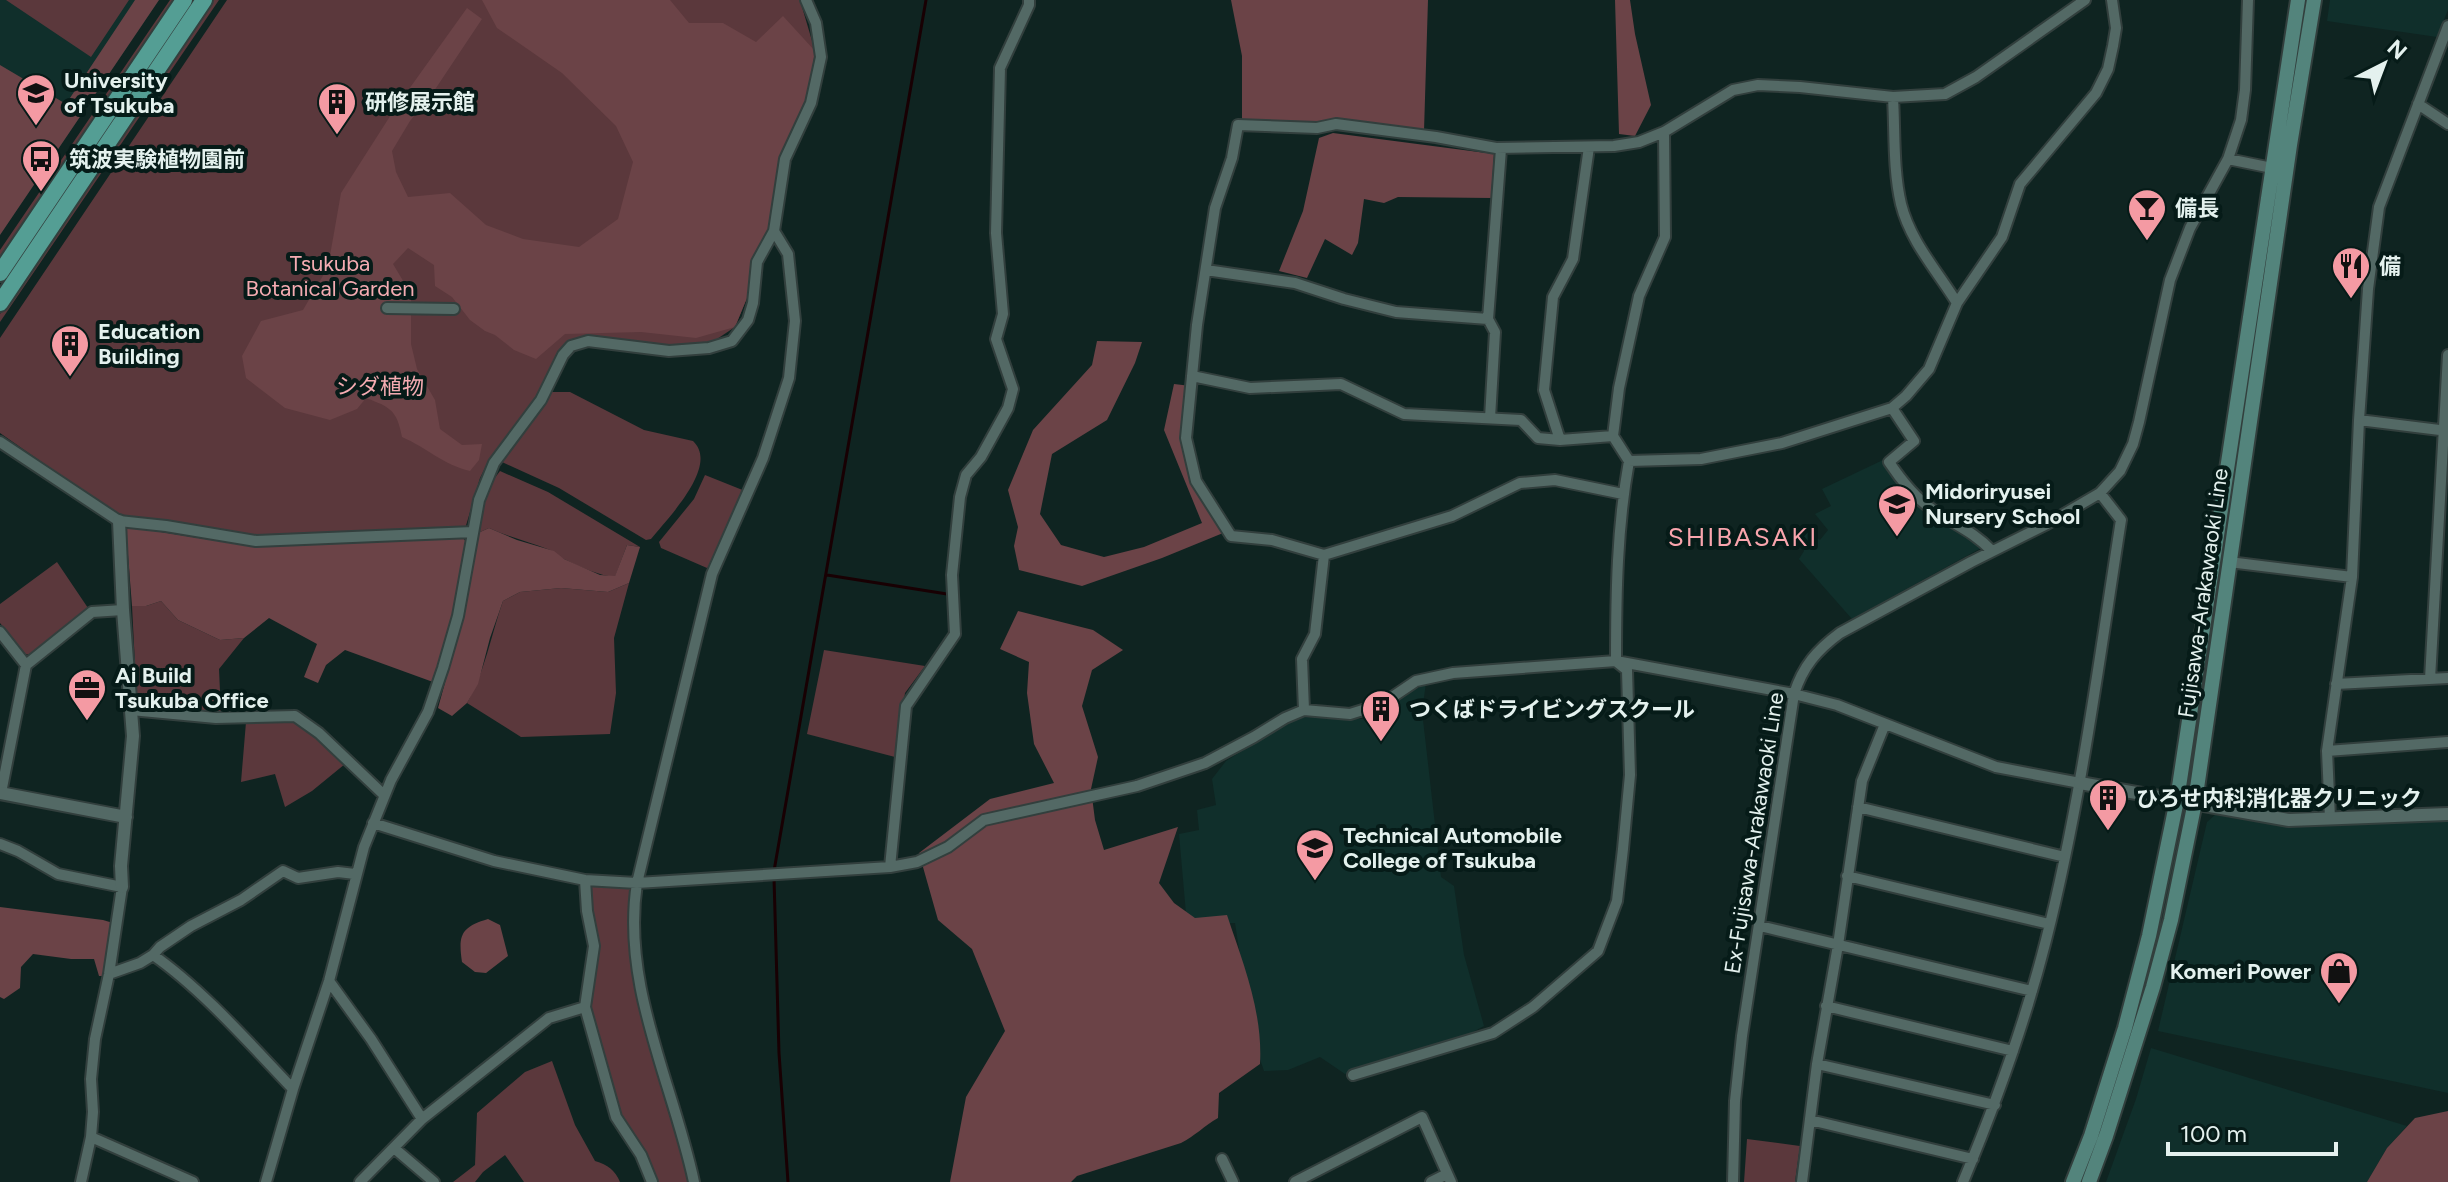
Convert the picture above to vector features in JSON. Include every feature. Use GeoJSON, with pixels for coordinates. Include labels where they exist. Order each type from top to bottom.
{"type":"FeatureCollection","features":[{"type":"Feature","properties":{"kind":"main road"},"geometry":{"type":"LineString","coordinates":[[0,273],[184,0]]}},
{"type":"Feature","properties":{"kind":"main road"},"geometry":{"type":"LineString","coordinates":[[0,303],[204,0]]}},
{"type":"Feature","properties":{"kind":"main road","name":"Fujisawa-Arakawaoki Line"},"geometry":{"type":"LineString","coordinates":[[2073,1182],[2125,1028],[2149,936],[2177,800],[2298,0]]}},
{"type":"Feature","properties":{"kind":"main road","name":"Fujisawa-Arakawaoki Line"},"geometry":{"type":"LineString","coordinates":[[2089,1182],[2153,987],[2171,920],[2195,802],[2290,145],[2314,0]]}},
{"type":"Feature","properties":{"kind":"street"},"geometry":{"type":"LineString","coordinates":[[266,1182],[329,981],[355,874],[384,795],[428,712],[443,668],[458,616],[479,500],[494,463],[541,400],[563,355],[571,346],[588,341],[669,351],[720,346],[732,341],[748,320],[757,262],[774,231],[785,159],[811,103],[821,57],[816,23],[806,0]]}},
{"type":"Feature","properties":{"kind":"street"},"geometry":{"type":"LineString","coordinates":[[890,867],[906,706],[955,634],[952,575],[960,497],[966,475],[981,457],[1008,408],[1013,389],[996,339],[1003,314],[996,233],[1000,68],[1029,0]]}},
{"type":"Feature","properties":{"kind":"street"},"geometry":{"type":"LineString","coordinates":[[1623,494],[1555,480],[1520,483],[1452,516],[1324,555],[1272,540],[1231,536],[1196,481],[1186,438],[1197,325],[1215,208],[1232,158],[1238,125],[1317,128],[1336,124],[1501,149],[1614,146],[1639,142],[1664,132],[1733,90],[1758,85],[1893,97],[1945,94],[1976,77],[2085,0]]}},
{"type":"Feature","properties":{"kind":"street"},"geometry":{"type":"LineString","coordinates":[[1629,461],[1701,459],[1782,443],[1892,408],[1906,396],[1929,369],[1957,303],[2002,237],[2020,184],[2096,93],[2108,69],[2113,46],[2116,28],[2112,0]]}},
{"type":"Feature","properties":{"kind":"street","name":"Ex-Fujisawa-Arakawaoki Line"},"geometry":{"type":"LineString","coordinates":[[1733,1182],[1735,1101],[1742,1036],[1794,694],[1808,662],[1840,633],[2047,524],[2100,493],[2120,471],[2133,444],[2170,280],[2190,228],[2228,159],[2241,120],[2248,0]]}},
{"type":"Feature","properties":{"kind":"street"},"geometry":{"type":"LineString","coordinates":[[2330,818],[2327,751],[2352,577],[2368,289],[2379,207],[2447,33]]}},
{"type":"Feature","properties":{"kind":"street"},"geometry":{"type":"LineString","coordinates":[[1893,97],[1901,205],[1933,270],[1957,303]]}},
{"type":"Feature","properties":{"kind":"street"},"geometry":{"type":"LineString","coordinates":[[2418,104],[2448,124]]}},
{"type":"Feature","properties":{"kind":"street"},"geometry":{"type":"LineString","coordinates":[[1616,661],[1616,584],[1623,494],[1629,461],[1613,436],[1619,388],[1639,296],[1665,237],[1664,132]]}},
{"type":"Feature","properties":{"kind":"street"},"geometry":{"type":"LineString","coordinates":[[1560,440],[1544,390],[1553,297],[1573,259],[1589,147]]}},
{"type":"Feature","properties":{"kind":"street"},"geometry":{"type":"LineString","coordinates":[[1490,418],[1495,332],[1488,319],[1501,149]]}},
{"type":"Feature","properties":{"kind":"street"},"geometry":{"type":"LineString","coordinates":[[2228,159],[2272,168]]}},
{"type":"Feature","properties":{"kind":"street"},"geometry":{"type":"LineString","coordinates":[[694,1182],[641,993],[633,912],[637,883],[712,574],[763,458],[789,378],[795,321],[788,254],[774,231]]}},
{"type":"Feature","properties":{"kind":"street"},"geometry":{"type":"LineString","coordinates":[[1206,270],[1295,283],[1396,312],[1488,319]]}},
{"type":"Feature","properties":{"kind":"street"},"geometry":{"type":"LineString","coordinates":[[387,308],[454,309]]}},
{"type":"Feature","properties":{"kind":"street"},"geometry":{"type":"LineString","coordinates":[[2430,679],[2448,355]]}},
{"type":"Feature","properties":{"kind":"street"},"geometry":{"type":"LineString","coordinates":[[1192,376],[1250,388],[1341,384],[1404,414],[1521,420],[1538,438],[1560,440],[1613,436]]}},
{"type":"Feature","properties":{"kind":"street"},"geometry":{"type":"LineString","coordinates":[[1892,408],[1914,441],[1889,462],[1903,482],[1931,509],[1977,535],[1992,551]]}},
{"type":"Feature","properties":{"kind":"street"},"geometry":{"type":"LineString","coordinates":[[2359,420],[2446,431]]}},
{"type":"Feature","properties":{"kind":"street"},"geometry":{"type":"LineString","coordinates":[[0,442],[119,521],[256,541],[473,532]]}},
{"type":"Feature","properties":{"kind":"street"},"geometry":{"type":"LineString","coordinates":[[1963,1182],[1995,1105],[2032,991],[2080,783],[2121,520],[2100,493]]}},
{"type":"Feature","properties":{"kind":"street"},"geometry":{"type":"LineString","coordinates":[[81,1182],[91,1137],[95,1039],[109,974],[122,887],[121,866],[131,762],[131,710],[119,521]]}},
{"type":"Feature","properties":{"kind":"street"},"geometry":{"type":"LineString","coordinates":[[1304,710],[1302,659],[1315,634],[1324,555]]}},
{"type":"Feature","properties":{"kind":"street"},"geometry":{"type":"LineString","coordinates":[[2229,562],[2352,577]]}},
{"type":"Feature","properties":{"kind":"street"},"geometry":{"type":"LineString","coordinates":[[123,610],[92,612],[26,665],[1,793],[126,817]]}},
{"type":"Feature","properties":{"kind":"street"},"geometry":{"type":"LineString","coordinates":[[0,632],[26,665]]}},
{"type":"Feature","properties":{"kind":"street"},"geometry":{"type":"LineString","coordinates":[[1353,1075],[1493,1033],[1533,1007],[1598,951],[1617,901],[1630,775],[1627,670],[1616,661]]}},
{"type":"Feature","properties":{"kind":"street"},"geometry":{"type":"LineString","coordinates":[[373,823],[494,861],[585,880],[637,883],[890,867],[917,862],[948,847],[984,820],[1137,786],[1205,763],[1304,710],[1350,714],[1382,704],[1416,681],[1453,673],[1616,661],[1837,705],[1996,767],[2080,783],[2289,820],[2448,814]]}},
{"type":"Feature","properties":{"kind":"street"},"geometry":{"type":"LineString","coordinates":[[2336,684],[2448,678]]}},
{"type":"Feature","properties":{"kind":"street"},"geometry":{"type":"LineString","coordinates":[[131,710],[216,718],[295,716],[319,733],[384,795]]}},
{"type":"Feature","properties":{"kind":"street"},"geometry":{"type":"LineString","coordinates":[[1802,1182],[1817,1064],[1862,781],[1885,724]]}},
{"type":"Feature","properties":{"kind":"street"},"geometry":{"type":"LineString","coordinates":[[2327,751],[2448,742]]}},
{"type":"Feature","properties":{"kind":"street"},"geometry":{"type":"LineString","coordinates":[[1858,807],[2065,857]]}},
{"type":"Feature","properties":{"kind":"street"},"geometry":{"type":"LineString","coordinates":[[0,844],[58,874],[122,887]]}},
{"type":"Feature","properties":{"kind":"street"},"geometry":{"type":"LineString","coordinates":[[109,974],[140,963],[191,926],[241,900],[283,871],[298,878],[338,872],[355,874]]}},
{"type":"Feature","properties":{"kind":"street"},"geometry":{"type":"LineString","coordinates":[[1847,876],[2049,924]]}},
{"type":"Feature","properties":{"kind":"street"},"geometry":{"type":"LineString","coordinates":[[585,880],[594,946],[585,1007],[616,1117],[641,1155],[652,1182]]}},
{"type":"Feature","properties":{"kind":"street"},"geometry":{"type":"LineString","coordinates":[[1760,926],[2032,991]]}},
{"type":"Feature","properties":{"kind":"street"},"geometry":{"type":"LineString","coordinates":[[153,955],[167,964],[293,1089]]}},
{"type":"Feature","properties":{"kind":"street"},"geometry":{"type":"LineString","coordinates":[[329,981],[371,1039],[422,1119]]}},
{"type":"Feature","properties":{"kind":"street"},"geometry":{"type":"LineString","coordinates":[[1826,1006],[2013,1051]]}},
{"type":"Feature","properties":{"kind":"street"},"geometry":{"type":"LineString","coordinates":[[360,1182],[422,1119],[549,1018],[585,1007]]}},
{"type":"Feature","properties":{"kind":"street"},"geometry":{"type":"LineString","coordinates":[[1817,1064],[1995,1105]]}},
{"type":"Feature","properties":{"kind":"street"},"geometry":{"type":"LineString","coordinates":[[1295,1182],[1422,1117],[1449,1178],[1431,1182]]}},
{"type":"Feature","properties":{"kind":"street"},"geometry":{"type":"LineString","coordinates":[[1810,1120],[1973,1159]]}},
{"type":"Feature","properties":{"kind":"street"},"geometry":{"type":"LineString","coordinates":[[91,1137],[193,1182]]}},
{"type":"Feature","properties":{"kind":"street"},"geometry":{"type":"LineString","coordinates":[[394,1148],[434,1182]]}},
{"type":"Feature","properties":{"kind":"street"},"geometry":{"type":"LineString","coordinates":[[1222,1159],[1233,1182]]}},
{"type":"Feature","properties":{"kind":"shaded area","name":"University of Tsukuba"},"geometry":{"type":"Polygon","coordinates":[[[0,0],[159,0],[0,235],[0,0]]]}},
{"type":"Feature","properties":{"kind":"shaded area"},"geometry":{"type":"Polygon","coordinates":[[[2330,0],[2448,0],[2448,10],[2437,37],[2327,21],[2330,0]]]}},
{"type":"Feature","properties":{"kind":"shaded area","name":"Midoriryusei Nursery School"},"geometry":{"type":"Polygon","coordinates":[[[1883,460],[1901,489],[1923,508],[1971,536],[1981,548],[1852,619],[1799,559],[1804,551],[1799,540],[1806,530],[1820,540],[1828,530],[1815,514],[1831,506],[1822,489],[1883,460]]]}},
{"type":"Feature","properties":{"kind":"shaded area","name":"Technical Automobile College of Tsukuba"},"geometry":{"type":"Polygon","coordinates":[[[1426,683],[1422,711],[1441,877],[1454,886],[1464,955],[1484,1026],[1460,1039],[1345,1074],[1320,1057],[1288,1070],[1264,1071],[1253,1039],[1235,923],[1187,925],[1179,834],[1199,830],[1197,810],[1216,805],[1212,779],[1226,761],[1275,730],[1306,717],[1362,719],[1426,683]]]}},
{"type":"Feature","properties":{"kind":"shaded area"},"geometry":{"type":"Polygon","coordinates":[[[2215,815],[2286,827],[2448,819],[2448,1093],[2158,1031],[2207,822],[2215,815]]]}},
{"type":"Feature","properties":{"kind":"shaded area"},"geometry":{"type":"Polygon","coordinates":[[[2151,1048],[2407,1126],[2387,1148],[2367,1182],[2106,1182],[2151,1048]]]}},
{"type":"Feature","properties":{"kind":"green space"},"geometry":{"type":"Polygon","coordinates":[[[6,0],[129,0],[91,57],[6,0]]]}},
{"type":"Feature","properties":{"kind":"green space"},"geometry":{"type":"Polygon","coordinates":[[[135,0],[159,0],[0,235],[0,65],[66,104],[135,0]]]}},
{"type":"Feature","properties":{"kind":"green space"},"geometry":{"type":"Polygon","coordinates":[[[170,0],[176,0],[0,259],[0,250],[170,0]]]}},
{"type":"Feature","properties":{"kind":"green space"},"geometry":{"type":"Polygon","coordinates":[[[213,0],[219,0],[0,322],[0,314],[213,0]]]}},
{"type":"Feature","properties":{"kind":"green space","name":"Tsukuba Botanical Garden"},"geometry":{"type":"Polygon","coordinates":[[[227,0],[800,0],[815,51],[807,100],[780,157],[769,229],[751,260],[749,293],[735,327],[711,343],[675,346],[570,341],[539,397],[487,464],[465,529],[255,537],[116,514],[0,433],[0,338],[227,0]]]}},
{"type":"Feature","properties":{"kind":"green space","name":"シダ植物"},"geometry":{"type":"Polygon","coordinates":[[[482,0],[670,0],[689,23],[723,23],[756,42],[783,16],[815,51],[807,100],[780,157],[769,229],[751,260],[749,293],[735,327],[696,338],[641,332],[565,334],[536,359],[514,350],[470,320],[452,297],[435,286],[434,265],[408,248],[393,264],[411,294],[411,344],[417,369],[435,400],[440,429],[462,445],[482,444],[479,460],[470,471],[452,465],[402,437],[395,415],[381,404],[366,398],[357,409],[330,420],[285,408],[246,378],[242,356],[261,321],[303,310],[328,267],[341,193],[394,110],[467,8],[482,19],[392,151],[396,172],[408,197],[450,193],[486,225],[523,239],[579,247],[618,219],[633,162],[616,126],[562,73],[497,28],[482,0]]]}},
{"type":"Feature","properties":{"kind":"green space"},"geometry":{"type":"Polygon","coordinates":[[[1231,0],[1428,0],[1424,131],[1337,120],[1314,125],[1242,122],[1242,56],[1231,0]]]}},
{"type":"Feature","properties":{"kind":"green space"},"geometry":{"type":"Polygon","coordinates":[[[1615,0],[1630,0],[1651,105],[1635,136],[1619,134],[1615,0]]]}},
{"type":"Feature","properties":{"kind":"green space"},"geometry":{"type":"Polygon","coordinates":[[[1333,133],[1494,154],[1491,198],[1398,197],[1384,203],[1364,199],[1358,243],[1352,255],[1325,239],[1307,278],[1279,271],[1303,211],[1319,138],[1333,133]]]}},
{"type":"Feature","properties":{"kind":"green space"},"geometry":{"type":"Polygon","coordinates":[[[1097,341],[1142,342],[1107,420],[1052,454],[1040,514],[1061,545],[1104,557],[1144,547],[1202,523],[1164,430],[1174,384],[1191,386],[1189,458],[1228,531],[1082,586],[1019,570],[1014,546],[1018,527],[1008,490],[1033,430],[1092,365],[1097,341]]]}},
{"type":"Feature","properties":{"kind":"green space"},"geometry":{"type":"Polygon","coordinates":[[[551,392],[570,392],[644,430],[693,441],[700,452],[696,478],[651,539],[646,540],[559,488],[502,462],[551,392]]]}},
{"type":"Feature","properties":{"kind":"green space"},"geometry":{"type":"Polygon","coordinates":[[[500,471],[548,492],[640,547],[627,545],[615,577],[590,571],[550,550],[489,528],[478,533],[488,487],[500,471]]]}},
{"type":"Feature","properties":{"kind":"green space"},"geometry":{"type":"Polygon","coordinates":[[[705,475],[745,491],[712,566],[707,568],[661,548],[659,542],[694,499],[705,475]]]}},
{"type":"Feature","properties":{"kind":"green space"},"geometry":{"type":"Polygon","coordinates":[[[129,527],[256,547],[463,538],[467,543],[454,613],[433,682],[345,650],[326,665],[318,683],[304,677],[317,644],[269,618],[244,638],[220,640],[178,620],[161,601],[132,606],[126,530],[129,527]]]}},
{"type":"Feature","properties":{"kind":"green space"},"geometry":{"type":"Polygon","coordinates":[[[489,528],[554,551],[564,559],[600,575],[615,576],[627,545],[640,547],[629,583],[608,592],[561,588],[520,592],[503,601],[478,684],[467,703],[452,716],[438,708],[462,621],[478,533],[489,528]]]}},
{"type":"Feature","properties":{"kind":"green space"},"geometry":{"type":"Polygon","coordinates":[[[57,562],[88,608],[31,655],[25,654],[0,623],[0,604],[57,562]]]}},
{"type":"Feature","properties":{"kind":"green space"},"geometry":{"type":"Polygon","coordinates":[[[629,583],[614,638],[616,693],[610,734],[521,737],[467,703],[483,666],[503,601],[520,592],[561,588],[608,592],[629,583]]]}},
{"type":"Feature","properties":{"kind":"green space"},"geometry":{"type":"Polygon","coordinates":[[[161,601],[178,620],[220,640],[244,638],[219,669],[221,713],[142,707],[137,704],[132,606],[161,601]]]}},
{"type":"Feature","properties":{"kind":"green space"},"geometry":{"type":"Polygon","coordinates":[[[1018,611],[1093,630],[1123,650],[1092,670],[1082,706],[1098,757],[1091,789],[1095,820],[1104,850],[1178,827],[1159,883],[1174,903],[1195,918],[1227,915],[1255,1007],[1260,1064],[1219,1093],[1218,1118],[1181,1143],[1077,1176],[1071,1182],[950,1182],[966,1097],[1005,1031],[972,949],[938,920],[919,853],[990,799],[1054,783],[1034,744],[1027,693],[1029,662],[1000,649],[1018,611]]]}},
{"type":"Feature","properties":{"kind":"green space"},"geometry":{"type":"Polygon","coordinates":[[[824,650],[925,666],[905,693],[895,757],[807,734],[824,650]]]}},
{"type":"Feature","properties":{"kind":"green space"},"geometry":{"type":"Polygon","coordinates":[[[294,719],[319,736],[345,764],[312,791],[285,807],[275,774],[241,782],[246,722],[294,719]]]}},
{"type":"Feature","properties":{"kind":"green space"},"geometry":{"type":"Polygon","coordinates":[[[594,884],[631,888],[629,915],[632,952],[643,1019],[690,1182],[657,1182],[646,1154],[618,1111],[591,1013],[598,946],[589,891],[594,884]]]}},
{"type":"Feature","properties":{"kind":"green space"},"geometry":{"type":"Polygon","coordinates":[[[0,907],[113,923],[104,976],[99,976],[94,959],[33,954],[21,967],[20,988],[4,999],[0,997],[0,907]]]}},
{"type":"Feature","properties":{"kind":"green space"},"geometry":{"type":"Polygon","coordinates":[[[488,919],[500,925],[508,956],[486,973],[475,972],[462,962],[461,939],[472,925],[488,919]]]}},
{"type":"Feature","properties":{"kind":"green space"},"geometry":{"type":"Polygon","coordinates":[[[552,1061],[575,1125],[595,1161],[610,1168],[620,1182],[524,1182],[505,1155],[475,1182],[453,1182],[475,1165],[477,1113],[525,1072],[552,1061]]]}},
{"type":"Feature","properties":{"kind":"green space"},"geometry":{"type":"Polygon","coordinates":[[[2448,1111],[2448,1182],[2367,1182],[2387,1148],[2415,1118],[2448,1111]]]}},
{"type":"Feature","properties":{"kind":"green space"},"geometry":{"type":"Polygon","coordinates":[[[1747,1139],[1800,1146],[1795,1182],[1744,1182],[1747,1139]]]}},
{"type":"Feature","properties":{"kind":"waterway"},"geometry":{"type":"LineString","coordinates":[[774,871],[926,0]]}},
{"type":"Feature","properties":{"kind":"waterway"},"geometry":{"type":"LineString","coordinates":[[827,575],[947,594]]}},
{"type":"Feature","properties":{"kind":"waterway"},"geometry":{"type":"LineString","coordinates":[[774,878],[779,1053],[788,1182]]}},
{"type":"Feature","properties":{"kind":"place","name":"University of Tsukuba"},"geometry":{"type":"Point","coordinates":[36,127]}},
{"type":"Feature","properties":{"kind":"place","name":"研修展示館"},"geometry":{"type":"Point","coordinates":[337,136]}},
{"type":"Feature","properties":{"kind":"place","name":"筑波実験植物園前"},"geometry":{"type":"Point","coordinates":[41,193]}},
{"type":"Feature","properties":{"kind":"place","name":"備長"},"geometry":{"type":"Point","coordinates":[2147,242]}},
{"type":"Feature","properties":{"kind":"place","name":"備"},"geometry":{"type":"Point","coordinates":[2351,300]}},
{"type":"Feature","properties":{"kind":"place","name":"Education Building"},"geometry":{"type":"Point","coordinates":[70,378]}},
{"type":"Feature","properties":{"kind":"place","name":"Midoriryusei Nursery School"},"geometry":{"type":"Point","coordinates":[1897,538]}},
{"type":"Feature","properties":{"kind":"place","name":"Ai Build Tsukuba Office"},"geometry":{"type":"Point","coordinates":[87,722]}},
{"type":"Feature","properties":{"kind":"place","name":"つくばドライビングスクール"},"geometry":{"type":"Point","coordinates":[1381,743]}},
{"type":"Feature","properties":{"kind":"place","name":"ひろせ内科消化器クリニック"},"geometry":{"type":"Point","coordinates":[2108,832]}},
{"type":"Feature","properties":{"kind":"place","name":"Technical Automobile College of Tsukuba"},"geometry":{"type":"Point","coordinates":[1315,882]}},
{"type":"Feature","properties":{"kind":"place","name":"Komeri Power"},"geometry":{"type":"Point","coordinates":[2339,1005]}},
{"type":"Feature","properties":{"kind":"district","name":"SHIBASAKI"},"geometry":{"type":"Point","coordinates":[1743,537]}}]}
